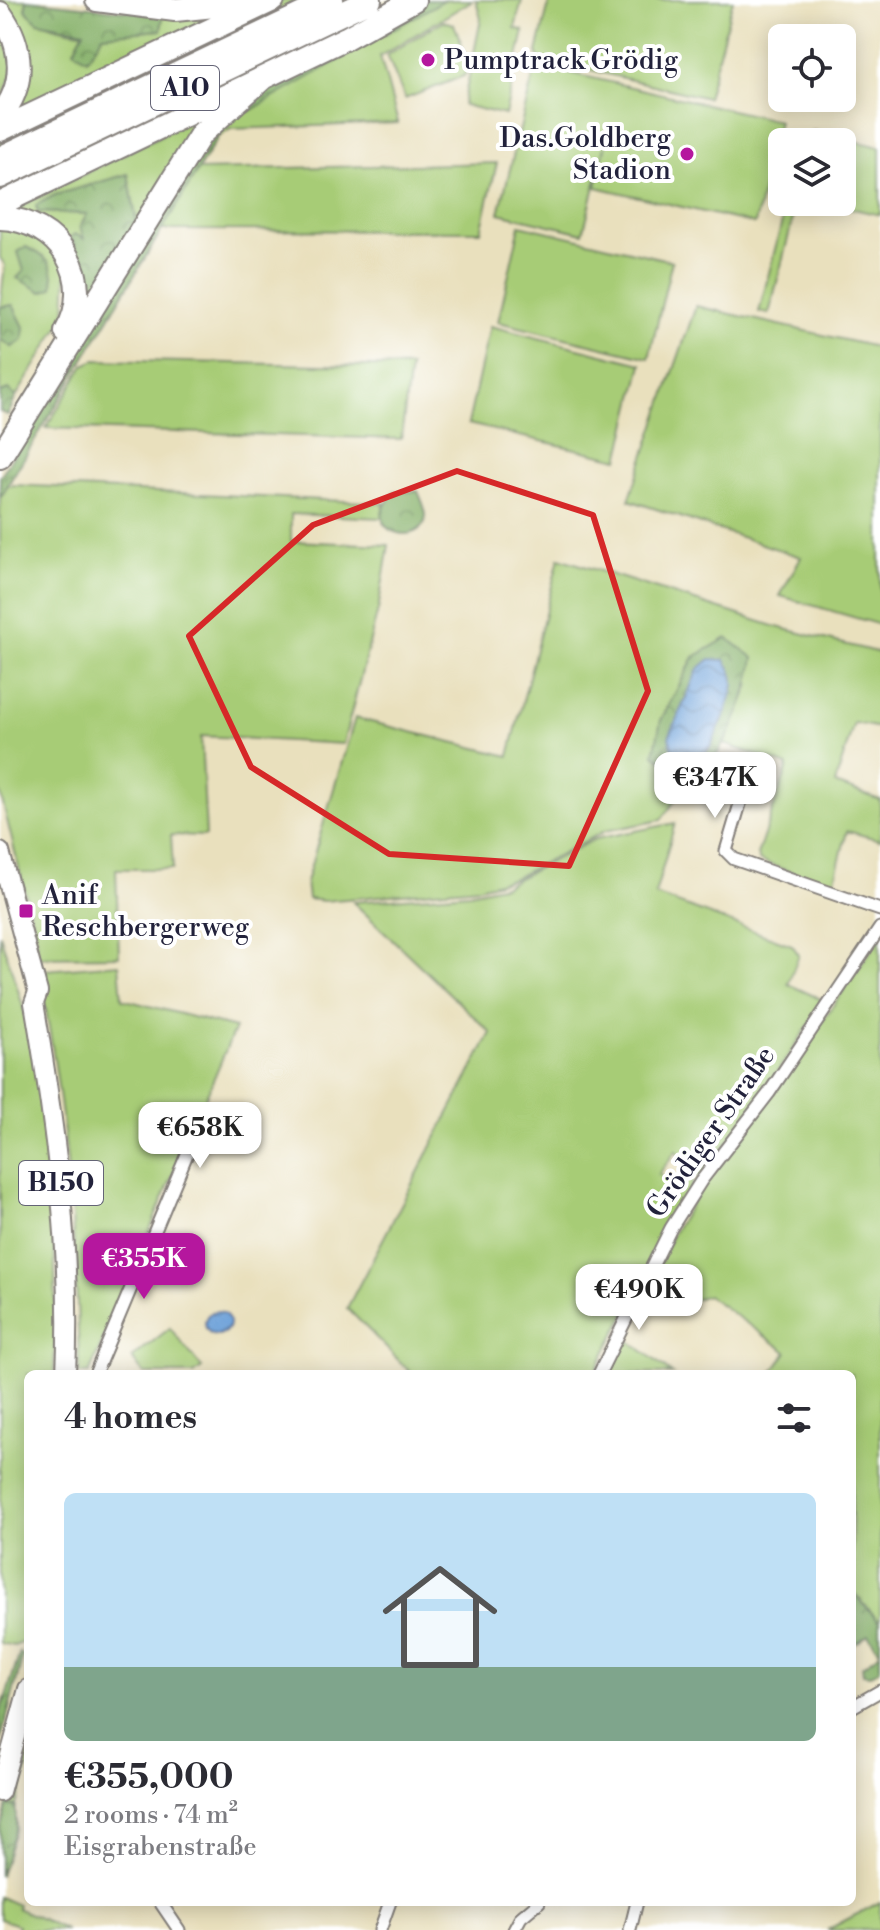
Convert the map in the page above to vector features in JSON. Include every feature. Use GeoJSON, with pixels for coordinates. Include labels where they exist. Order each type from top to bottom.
{"type":"FeatureCollection","features":[{"type":"Feature","properties":{"kind":"highway"},"geometry":{"type":"LineString","coordinates":[[97,0],[175,10],[263,0]]}},
{"type":"Feature","properties":{"kind":"highway"},"geometry":{"type":"LineString","coordinates":[[0,130],[273,0]]}},
{"type":"Feature","properties":{"kind":"highway","name":"A10"},"geometry":{"type":"LineString","coordinates":[[0,158],[332,0]]}},
{"type":"Feature","properties":{"kind":"highway","name":"A10"},"geometry":{"type":"LineString","coordinates":[[0,177],[370,0]]}},
{"type":"Feature","properties":{"kind":"highway"},"geometry":{"type":"LineString","coordinates":[[0,204],[262,79],[414,0]]}},
{"type":"Feature","properties":{"kind":"highway"},"geometry":{"type":"LineString","coordinates":[[0,13],[15,37],[20,71],[10,105],[0,116]]}},
{"type":"Feature","properties":{"kind":"highway"},"geometry":{"type":"LineString","coordinates":[[0,457],[201,134],[262,79]]}},
{"type":"Feature","properties":{"kind":"highway"},"geometry":{"type":"LineString","coordinates":[[0,218],[34,224],[57,240],[71,260],[77,297],[69,327],[0,438]]}},
{"type":"Feature","properties":{"kind":"main road","name":"B150"},"geometry":{"type":"LineString","coordinates":[[0,852],[38,992],[34,1003],[53,1105],[63,1201],[68,1297],[66,1370]]}},
{"type":"Feature","properties":{"kind":"main road","name":"B150"},"geometry":{"type":"LineString","coordinates":[[0,896],[27,996],[34,1003]]}},
{"type":"Feature","properties":{"kind":"main road"},"geometry":{"type":"LineString","coordinates":[[0,1792],[24,1704]]}},
{"type":"Feature","properties":{"kind":"street"},"geometry":{"type":"LineString","coordinates":[[747,763],[748,777],[726,851],[734,859],[880,910]]}},
{"type":"Feature","properties":{"kind":"street","name":"Grödiger Straße"},"geometry":{"type":"LineString","coordinates":[[601,1370],[678,1218],[856,968],[880,928]]}},
{"type":"Feature","properties":{"kind":"street"},"geometry":{"type":"LineString","coordinates":[[97,1370],[205,1111]]}},
{"type":"Feature","properties":{"kind":"street"},"geometry":{"type":"LineString","coordinates":[[856,1705],[880,1691]]}},
{"type":"Feature","properties":{"kind":"street"},"geometry":{"type":"LineString","coordinates":[[163,1906],[179,1930]]}},
{"type":"Feature","properties":{"kind":"street"},"geometry":{"type":"LineString","coordinates":[[380,1930],[389,1906]]}},
{"type":"Feature","properties":{"kind":"street"},"geometry":{"type":"LineString","coordinates":[[514,1930],[521,1917],[534,1906]]}},
{"type":"Feature","properties":{"kind":"street"},"geometry":{"type":"LineString","coordinates":[[630,1930],[636,1906]]}},
{"type":"Feature","properties":{"kind":"highlighted area"},"geometry":{"type":"Polygon","coordinates":[[[457,471],[593,515],[648,691],[569,866],[389,854],[251,767],[189,636],[313,525],[457,471]]]}},
{"type":"Feature","properties":{"kind":"green space"},"geometry":{"type":"Polygon","coordinates":[[[0,0],[27,0],[25,10],[39,20],[55,27],[90,33],[161,30],[163,15],[244,7],[10,120],[23,92],[0,0]]]}},
{"type":"Feature","properties":{"kind":"green space"},"geometry":{"type":"Polygon","coordinates":[[[27,0],[163,15],[161,30],[103,35],[87,59],[74,50],[84,31],[38,22],[25,10],[27,0]]]}},
{"type":"Feature","properties":{"kind":"green space"},"geometry":{"type":"Polygon","coordinates":[[[284,0],[308,0],[0,147],[0,135],[284,0]]]}},
{"type":"Feature","properties":{"kind":"green space"},"geometry":{"type":"Polygon","coordinates":[[[426,0],[444,0],[250,111],[246,104],[261,92],[379,31],[426,0]]]}},
{"type":"Feature","properties":{"kind":"green space"},"geometry":{"type":"Polygon","coordinates":[[[444,0],[473,0],[380,56],[398,123],[231,129],[218,137],[212,133],[261,92],[250,110],[444,0]]]}},
{"type":"Feature","properties":{"kind":"green space"},"geometry":{"type":"Polygon","coordinates":[[[476,0],[522,0],[515,28],[524,31],[505,115],[463,105],[481,19],[476,0]]]}},
{"type":"Feature","properties":{"kind":"green space"},"geometry":{"type":"Polygon","coordinates":[[[550,0],[733,0],[707,98],[539,58],[537,52],[550,0]]]}},
{"type":"Feature","properties":{"kind":"green space"},"geometry":{"type":"Polygon","coordinates":[[[380,7],[383,14],[0,199],[0,188],[380,7]]]}},
{"type":"Feature","properties":{"kind":"green space","name":"Pumptrack Grödig"},"geometry":{"type":"Polygon","coordinates":[[[443,21],[454,24],[470,66],[464,76],[405,99],[387,55],[443,21]]]}},
{"type":"Feature","properties":{"kind":"green space"},"geometry":{"type":"Polygon","coordinates":[[[0,25],[14,67],[0,105],[0,25]]]}},
{"type":"Feature","properties":{"kind":"green space"},"geometry":{"type":"Polygon","coordinates":[[[536,65],[779,121],[777,128],[768,128],[768,168],[755,224],[596,187],[608,135],[583,233],[499,213],[536,65]]]}},
{"type":"Feature","properties":{"kind":"green space"},"geometry":{"type":"Polygon","coordinates":[[[207,112],[137,224],[128,174],[56,195],[36,205],[38,212],[88,214],[85,241],[73,252],[7,213],[207,112]]]}},
{"type":"Feature","properties":{"kind":"green space"},"geometry":{"type":"Polygon","coordinates":[[[212,133],[218,137],[0,498],[0,477],[212,133]]]}},
{"type":"Feature","properties":{"kind":"green space"},"geometry":{"type":"Polygon","coordinates":[[[856,141],[880,147],[880,215],[856,210],[856,141]]]}},
{"type":"Feature","properties":{"kind":"green space"},"geometry":{"type":"Polygon","coordinates":[[[497,163],[481,231],[161,230],[198,170],[497,163]]]}},
{"type":"Feature","properties":{"kind":"green space"},"geometry":{"type":"Polygon","coordinates":[[[128,174],[137,224],[97,286],[85,284],[71,237],[75,234],[84,239],[80,227],[87,214],[38,212],[36,205],[55,195],[128,174]]]}},
{"type":"Feature","properties":{"kind":"green space"},"geometry":{"type":"Polygon","coordinates":[[[783,216],[794,216],[769,314],[759,312],[783,216]]]}},
{"type":"Feature","properties":{"kind":"green space"},"geometry":{"type":"Polygon","coordinates":[[[520,225],[672,261],[649,358],[498,322],[520,225]]]}},
{"type":"Feature","properties":{"kind":"green space"},"geometry":{"type":"Polygon","coordinates":[[[0,226],[38,233],[67,265],[65,317],[16,397],[9,390],[0,393],[0,339],[12,347],[13,305],[0,307],[5,265],[0,258],[0,226]]]}},
{"type":"Feature","properties":{"kind":"green space"},"geometry":{"type":"Polygon","coordinates":[[[26,247],[48,262],[53,273],[53,288],[42,292],[17,278],[24,271],[18,252],[26,247]]]}},
{"type":"Feature","properties":{"kind":"green space"},"geometry":{"type":"Polygon","coordinates":[[[13,305],[24,327],[23,340],[12,347],[0,339],[0,307],[13,305]]]}},
{"type":"Feature","properties":{"kind":"green space"},"geometry":{"type":"Polygon","coordinates":[[[696,306],[880,348],[880,625],[780,596],[801,557],[629,500],[696,306]]]}},
{"type":"Feature","properties":{"kind":"green space"},"geometry":{"type":"Polygon","coordinates":[[[490,326],[642,364],[619,459],[468,424],[490,326]]]}},
{"type":"Feature","properties":{"kind":"green space"},"geometry":{"type":"Polygon","coordinates":[[[95,360],[410,367],[401,439],[46,428],[84,365],[95,360]]]}},
{"type":"Feature","properties":{"kind":"green space"},"geometry":{"type":"Polygon","coordinates":[[[9,390],[16,397],[8,415],[0,412],[0,393],[9,390]]]}},
{"type":"Feature","properties":{"kind":"green space"},"geometry":{"type":"Polygon","coordinates":[[[8,486],[384,503],[381,518],[291,514],[291,541],[389,545],[378,610],[343,744],[201,736],[206,836],[171,835],[173,869],[116,869],[119,956],[36,957],[37,941],[0,792],[0,498],[8,486]]]}},
{"type":"Feature","properties":{"kind":"green space"},"geometry":{"type":"Polygon","coordinates":[[[418,491],[426,513],[423,526],[405,534],[387,527],[382,518],[395,492],[418,491]]]}},
{"type":"Feature","properties":{"kind":"green space"},"geometry":{"type":"Polygon","coordinates":[[[559,558],[777,627],[880,653],[880,728],[854,723],[835,784],[880,800],[880,840],[847,831],[833,887],[760,861],[757,855],[788,766],[724,744],[749,687],[654,754],[673,769],[677,798],[661,820],[605,831],[514,878],[479,887],[324,901],[308,899],[306,882],[355,718],[509,756],[559,558]]]}},
{"type":"Feature","properties":{"kind":"green space"},"geometry":{"type":"Polygon","coordinates":[[[727,638],[754,658],[740,710],[715,758],[709,758],[702,766],[701,777],[684,772],[686,761],[707,752],[722,716],[687,695],[669,737],[675,754],[673,769],[654,754],[661,720],[694,657],[727,638]]]}},
{"type":"Feature","properties":{"kind":"green space"},"geometry":{"type":"Polygon","coordinates":[[[675,823],[655,895],[792,945],[799,955],[788,984],[825,1001],[741,1126],[699,1178],[676,1151],[659,1174],[677,1187],[688,1172],[693,1184],[596,1370],[408,1370],[347,1308],[491,1033],[353,902],[469,893],[505,885],[595,839],[675,823]]]}},
{"type":"Feature","properties":{"kind":"green space"},"geometry":{"type":"Polygon","coordinates":[[[0,934],[28,1028],[43,1113],[52,1200],[55,1287],[54,1370],[24,1370],[24,1642],[14,1646],[0,1643],[0,934]]]}},
{"type":"Feature","properties":{"kind":"green space"},"geometry":{"type":"Polygon","coordinates":[[[880,937],[880,1622],[856,1595],[856,1370],[774,1370],[787,1352],[707,1295],[677,1306],[649,1283],[673,1233],[699,1191],[743,1137],[880,937]]]}},
{"type":"Feature","properties":{"kind":"green space"},"geometry":{"type":"Polygon","coordinates":[[[119,964],[122,999],[235,1028],[91,1370],[79,1370],[76,1273],[63,1123],[39,974],[45,970],[119,964]]]}},
{"type":"Feature","properties":{"kind":"green space"},"geometry":{"type":"Polygon","coordinates":[[[170,1328],[202,1368],[141,1370],[132,1358],[170,1328]]]}},
{"type":"Feature","properties":{"kind":"green space"},"geometry":{"type":"Polygon","coordinates":[[[622,1335],[668,1370],[605,1370],[622,1335]]]}},
{"type":"Feature","properties":{"kind":"green space"},"geometry":{"type":"Polygon","coordinates":[[[856,1595],[880,1622],[880,1652],[868,1635],[856,1643],[856,1595]]]}},
{"type":"Feature","properties":{"kind":"green space"},"geometry":{"type":"Polygon","coordinates":[[[20,1653],[23,1656],[0,1743],[0,1714],[20,1653]]]}},
{"type":"Feature","properties":{"kind":"green space"},"geometry":{"type":"Polygon","coordinates":[[[880,1653],[880,1669],[870,1675],[863,1674],[862,1666],[880,1653]]]}},
{"type":"Feature","properties":{"kind":"green space"},"geometry":{"type":"Polygon","coordinates":[[[24,1746],[24,1779],[16,1806],[8,1805],[24,1746]]]}},
{"type":"Feature","properties":{"kind":"green space"},"geometry":{"type":"Polygon","coordinates":[[[8,1805],[16,1806],[16,1827],[0,1876],[0,1828],[8,1805]]]}},
{"type":"Feature","properties":{"kind":"green space"},"geometry":{"type":"Polygon","coordinates":[[[0,1897],[66,1930],[16,1930],[18,1925],[0,1919],[0,1897]]]}},
{"type":"Feature","properties":{"kind":"green space"},"geometry":{"type":"Polygon","coordinates":[[[880,1902],[880,1930],[827,1930],[880,1902]]]}},
{"type":"Feature","properties":{"kind":"water"},"geometry":{"type":"Polygon","coordinates":[[[710,659],[725,660],[733,676],[733,691],[720,727],[707,750],[701,758],[690,762],[676,758],[669,737],[698,669],[710,659]]]}},
{"type":"Feature","properties":{"kind":"water"},"geometry":{"type":"Polygon","coordinates":[[[217,1311],[228,1318],[229,1323],[222,1334],[217,1335],[206,1328],[205,1323],[212,1312],[217,1311]]]}},
{"type":"Feature","properties":{"kind":"place","name":"Pumptrack Grödig"},"geometry":{"type":"Point","coordinates":[428,60]}},
{"type":"Feature","properties":{"kind":"place","name":"Das.Goldberg Stadion"},"geometry":{"type":"Point","coordinates":[687,154]}},
{"type":"Feature","properties":{"kind":"place","name":"Anif Reschbergerweg"},"geometry":{"type":"Point","coordinates":[26,911]}}]}
